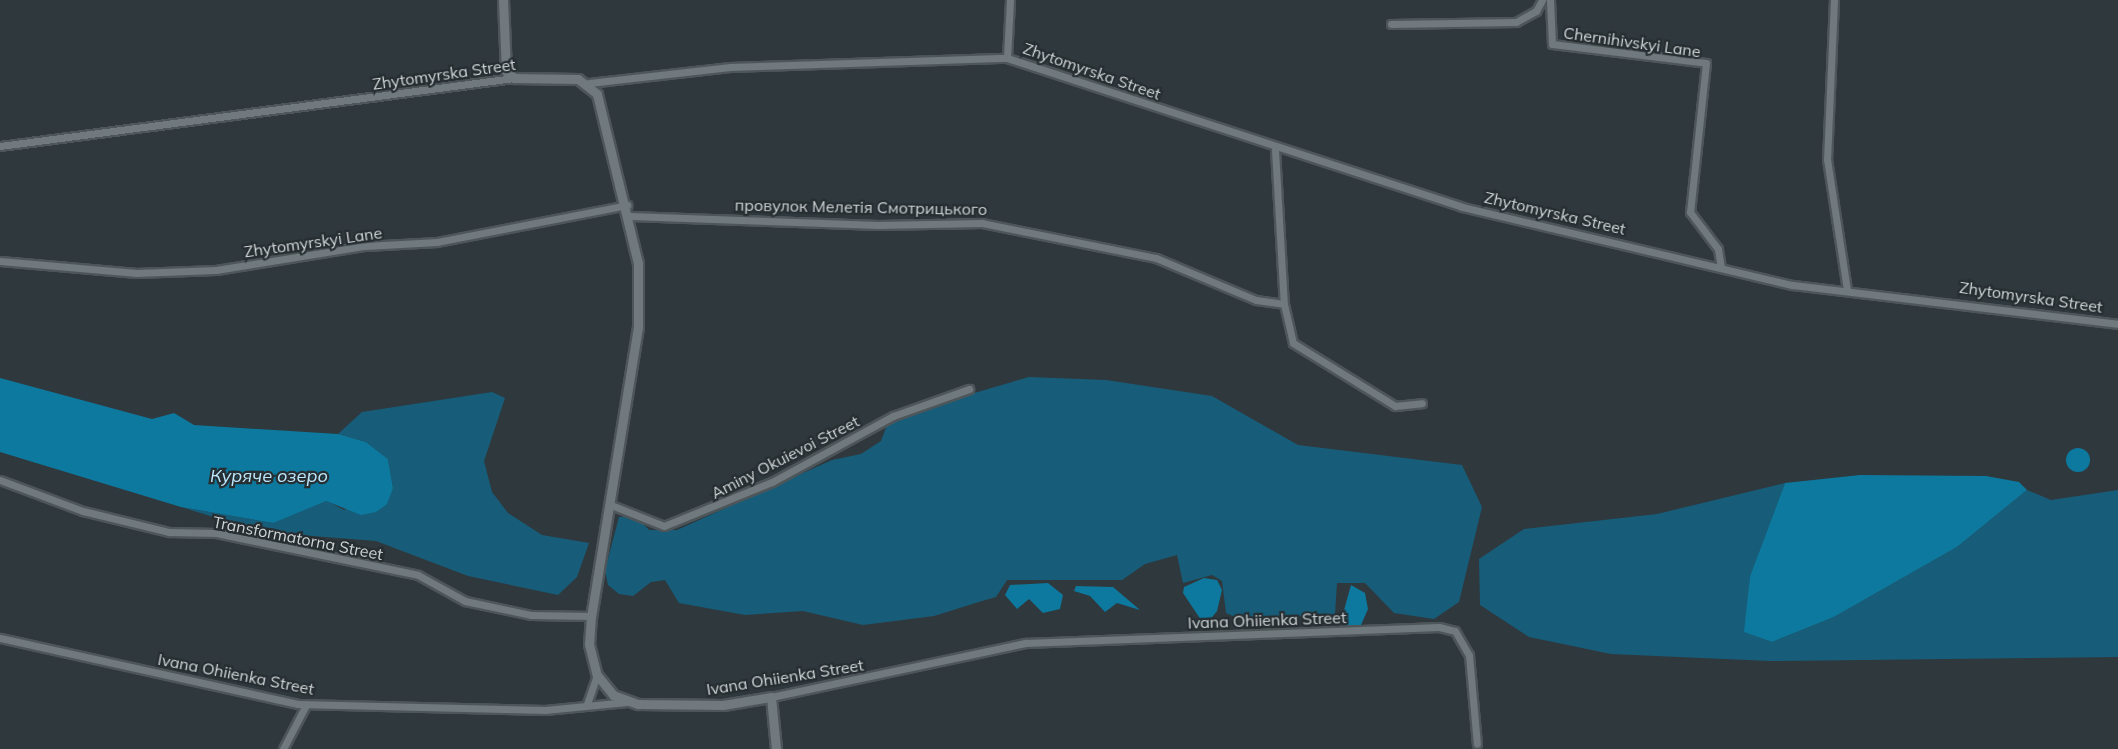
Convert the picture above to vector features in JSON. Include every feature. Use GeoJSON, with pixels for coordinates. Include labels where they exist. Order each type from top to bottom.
{"type":"FeatureCollection","features":[{"type":"Feature","properties":{"kind":"street"},"geometry":{"type":"LineString","coordinates":[[503,0],[502,59],[514,78]]}},
{"type":"Feature","properties":{"kind":"street"},"geometry":{"type":"LineString","coordinates":[[1007,58],[1010,0]]}},
{"type":"Feature","properties":{"kind":"street"},"geometry":{"type":"LineString","coordinates":[[1391,24],[1516,21],[1536,11],[1542,0]]}},
{"type":"Feature","properties":{"kind":"street"},"geometry":{"type":"LineString","coordinates":[[1536,11],[1551,18],[1550,0]]}},
{"type":"Feature","properties":{"kind":"street"},"geometry":{"type":"LineString","coordinates":[[1834,0],[1827,159],[1847,289]]}},
{"type":"Feature","properties":{"kind":"street","name":"Chernihivskyi Lane"},"geometry":{"type":"LineString","coordinates":[[1551,18],[1552,44],[1706,63],[1690,212],[1718,249],[1721,267]]}},
{"type":"Feature","properties":{"kind":"street","name":"Zhytomyrska Street"},"geometry":{"type":"LineString","coordinates":[[0,146],[514,78],[589,82],[730,67],[1007,58],[1275,150],[1462,207],[1792,285],[1847,289],[2118,324]]}},
{"type":"Feature","properties":{"kind":"street"},"geometry":{"type":"LineString","coordinates":[[589,82],[630,216],[638,263],[638,327],[588,644],[597,675],[627,702]]}},
{"type":"Feature","properties":{"kind":"street"},"geometry":{"type":"LineString","coordinates":[[1275,150],[1284,304],[1293,343],[1395,406],[1422,403]]}},
{"type":"Feature","properties":{"kind":"street","name":"Zhytomyrskyi Lane"},"geometry":{"type":"LineString","coordinates":[[0,261],[136,273],[216,270],[365,246],[437,242],[627,205]]}},
{"type":"Feature","properties":{"kind":"street","name":"провулок Мелетія Смотрицького"},"geometry":{"type":"LineString","coordinates":[[630,216],[878,225],[982,223],[1156,258],[1256,300],[1284,304]]}},
{"type":"Feature","properties":{"kind":"street","name":"Aminy Okuievoi Street"},"geometry":{"type":"LineString","coordinates":[[611,505],[664,526],[772,482],[893,416],[969,389]]}},
{"type":"Feature","properties":{"kind":"street","name":"Transformatorna Street"},"geometry":{"type":"LineString","coordinates":[[0,480],[83,511],[169,532],[216,533],[418,575],[465,601],[531,615],[591,616]]}},
{"type":"Feature","properties":{"kind":"street","name":"Ivana Ohiienka Street"},"geometry":{"type":"LineString","coordinates":[[0,638],[306,705],[545,710],[586,704],[627,702],[723,705],[771,697],[1025,643],[1426,626],[1455,631],[1465,644]]}},
{"type":"Feature","properties":{"kind":"street"},"geometry":{"type":"LineString","coordinates":[[1465,644],[1469,655],[1477,744],[1476,733],[1465,644]]}},
{"type":"Feature","properties":{"kind":"street"},"geometry":{"type":"LineString","coordinates":[[1465,644],[1476,749]]}},
{"type":"Feature","properties":{"kind":"street"},"geometry":{"type":"LineString","coordinates":[[1465,644],[1476,749]]}},
{"type":"Feature","properties":{"kind":"street"},"geometry":{"type":"LineString","coordinates":[[586,704],[597,675]]}},
{"type":"Feature","properties":{"kind":"street"},"geometry":{"type":"LineString","coordinates":[[771,697],[776,749]]}},
{"type":"Feature","properties":{"kind":"street"},"geometry":{"type":"LineString","coordinates":[[283,749],[306,705]]}},
{"type":"Feature","properties":{"kind":"shaded area"},"geometry":{"type":"Polygon","coordinates":[[[1029,377],[1106,380],[1212,396],[1298,445],[1462,465],[1482,507],[1459,602],[1434,619],[1394,613],[1365,583],[1337,583],[1335,614],[1242,620],[1226,613],[1222,581],[1212,575],[1183,583],[1177,555],[1145,564],[1122,580],[1007,580],[996,597],[934,616],[863,625],[803,611],[745,615],[679,603],[665,580],[651,582],[633,596],[619,594],[608,585],[605,570],[619,517],[636,516],[649,530],[677,530],[832,460],[861,454],[881,441],[887,425],[916,410],[1029,377]]]}},
{"type":"Feature","properties":{"kind":"shaded area"},"geometry":{"type":"Polygon","coordinates":[[[492,392],[505,398],[484,461],[492,492],[508,513],[542,535],[589,543],[577,577],[558,595],[468,576],[376,541],[262,532],[181,507],[273,523],[311,503],[327,501],[344,510],[393,488],[388,459],[366,442],[338,434],[362,412],[492,392]]]}},
{"type":"Feature","properties":{"kind":"shaded area"},"geometry":{"type":"Polygon","coordinates":[[[1785,483],[1750,576],[1745,632],[1772,642],[1834,617],[1957,547],[2027,490],[2051,500],[2118,490],[2118,657],[1770,661],[1611,654],[1529,637],[1480,605],[1479,559],[1524,529],[1657,514],[1785,483]]]}},
{"type":"Feature","properties":{"kind":"water","name":"Куряче озеро"},"geometry":{"type":"Polygon","coordinates":[[[0,378],[152,419],[174,413],[194,425],[338,434],[366,442],[388,459],[393,488],[387,504],[376,512],[361,515],[326,501],[273,523],[181,507],[0,452],[0,378]]]}},
{"type":"Feature","properties":{"kind":"water"},"geometry":{"type":"Polygon","coordinates":[[[2078,448],[2087,451],[2090,460],[2087,469],[2078,472],[2069,469],[2066,460],[2069,451],[2078,448]]]}},
{"type":"Feature","properties":{"kind":"water"},"geometry":{"type":"Polygon","coordinates":[[[1860,475],[1986,476],[2019,482],[2027,490],[1957,547],[1834,617],[1772,642],[1744,632],[1750,576],[1785,483],[1860,475]]]}},
{"type":"Feature","properties":{"kind":"water"},"geometry":{"type":"Polygon","coordinates":[[[1204,578],[1217,580],[1222,590],[1217,611],[1205,626],[1183,593],[1184,587],[1204,578]]]}},
{"type":"Feature","properties":{"kind":"water"},"geometry":{"type":"Polygon","coordinates":[[[1048,583],[1063,595],[1060,609],[1043,613],[1029,599],[1017,609],[1005,595],[1010,585],[1048,583]]]}},
{"type":"Feature","properties":{"kind":"water"},"geometry":{"type":"Polygon","coordinates":[[[1351,585],[1365,593],[1368,609],[1361,625],[1347,628],[1341,621],[1351,585]]]}},
{"type":"Feature","properties":{"kind":"water"},"geometry":{"type":"Polygon","coordinates":[[[1076,586],[1113,587],[1140,610],[1117,603],[1105,612],[1090,596],[1074,591],[1076,586]]]}}]}
